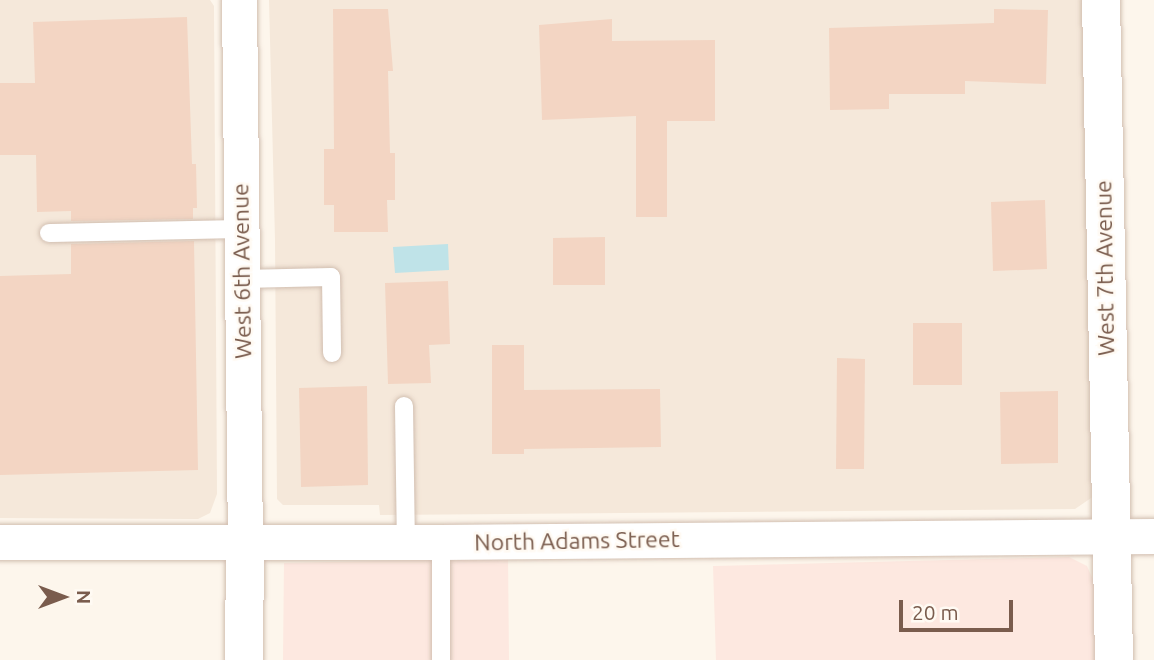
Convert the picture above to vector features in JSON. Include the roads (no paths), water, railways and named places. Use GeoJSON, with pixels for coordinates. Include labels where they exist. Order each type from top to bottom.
{"type":"FeatureCollection","features":[{"type":"Feature","properties":{"kind":"street","name":"West 6th Avenue"},"geometry":{"type":"LineString","coordinates":[[239,0],[245,542]]}},
{"type":"Feature","properties":{"kind":"street","name":"West 7th Avenue"},"geometry":{"type":"LineString","coordinates":[[1101,0],[1114,660]]}},
{"type":"Feature","properties":{"kind":"street","name":"North Adams Street"},"geometry":{"type":"LineString","coordinates":[[0,542],[441,542],[1154,536]]}},
{"type":"Feature","properties":{"kind":"street"},"geometry":{"type":"LineString","coordinates":[[244,660],[245,542]]}},
{"type":"Feature","properties":{"kind":"lane"},"geometry":{"type":"LineString","coordinates":[[49,233],[242,229]]}},
{"type":"Feature","properties":{"kind":"lane"},"geometry":{"type":"LineString","coordinates":[[242,279],[331,277],[332,353]]}},
{"type":"Feature","properties":{"kind":"lane"},"geometry":{"type":"LineString","coordinates":[[404,406],[406,542]]}},
{"type":"Feature","properties":{"kind":"lane"},"geometry":{"type":"LineString","coordinates":[[441,542],[441,660]]}},
{"type":"Feature","properties":{"kind":"water"},"geometry":{"type":"Polygon","coordinates":[[[448,244],[449,270],[395,273],[393,247],[448,244]]]}}]}
